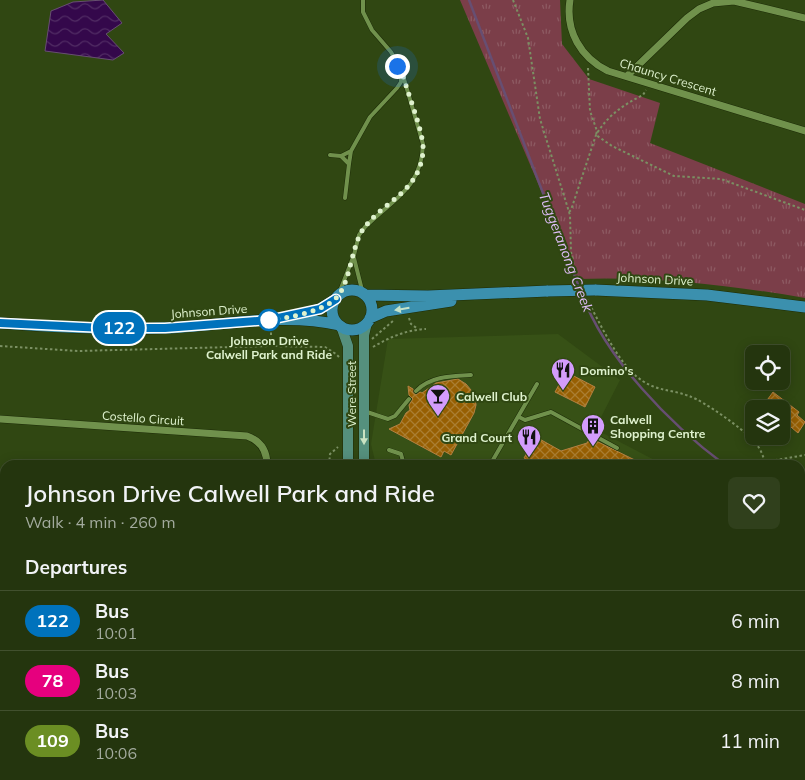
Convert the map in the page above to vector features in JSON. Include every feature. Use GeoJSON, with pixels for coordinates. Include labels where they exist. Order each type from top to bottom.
{"type":"FeatureCollection","features":[{"type":"Feature","properties":{"kind":"main road"},"geometry":{"type":"LineString","coordinates":[[352,290],[364,294],[369,299],[372,308],[369,320],[358,329],[353,330],[340,325],[333,314],[333,304],[337,297],[342,292],[352,290]]}},
{"type":"Feature","properties":{"kind":"main road","name":"Johnson Drive"},"geometry":{"type":"LineString","coordinates":[[364,294],[423,296],[596,290],[706,295],[805,307]]}},
{"type":"Feature","properties":{"kind":"main road","name":"Johnson Drive"},"geometry":{"type":"LineString","coordinates":[[369,320],[386,312],[407,311],[502,293]]}},
{"type":"Feature","properties":{"kind":"main road","name":"Johnson Drive"},"geometry":{"type":"LineString","coordinates":[[270,326],[320,309],[337,297]]}},
{"type":"Feature","properties":{"kind":"main road","name":"Johnson Drive"},"geometry":{"type":"LineString","coordinates":[[0,323],[104,328],[165,328],[270,326],[317,320],[340,325]]}},
{"type":"Feature","properties":{"kind":"street","name":"Chauncy Crescent"},"geometry":{"type":"LineString","coordinates":[[570,0],[570,22],[574,37],[581,50],[596,65],[805,131]]}},
{"type":"Feature","properties":{"kind":"street"},"geometry":{"type":"LineString","coordinates":[[627,76],[687,18],[699,9],[713,3],[734,1],[805,18]]}},
{"type":"Feature","properties":{"kind":"street","name":"Were Street"},"geometry":{"type":"LineString","coordinates":[[364,460],[364,335],[369,320]]}},
{"type":"Feature","properties":{"kind":"street","name":"Were Street"},"geometry":{"type":"LineString","coordinates":[[340,325],[348,346],[348,460]]}},
{"type":"Feature","properties":{"kind":"street","name":"Costello Circuit"},"geometry":{"type":"LineString","coordinates":[[0,419],[248,436],[262,446],[267,460]]}},
{"type":"Feature","properties":{"kind":"lane"},"geometry":{"type":"LineString","coordinates":[[337,297],[354,255],[357,242],[365,227],[413,182],[420,170],[423,144],[402,72],[391,52],[369,24],[363,12],[363,0]]}},
{"type":"Feature","properties":{"kind":"lane"},"geometry":{"type":"LineString","coordinates":[[345,198],[351,151],[370,117],[401,82],[402,72]]}},
{"type":"Feature","properties":{"kind":"lane"},"geometry":{"type":"LineString","coordinates":[[330,155],[341,156],[351,151]]}},
{"type":"Feature","properties":{"kind":"lane"},"geometry":{"type":"LineString","coordinates":[[341,156],[349,164]]}},
{"type":"Feature","properties":{"kind":"lane"},"geometry":{"type":"LineString","coordinates":[[354,255],[364,294]]}},
{"type":"Feature","properties":{"kind":"lane"},"geometry":{"type":"LineString","coordinates":[[416,391],[420,386],[435,379],[471,375]]}},
{"type":"Feature","properties":{"kind":"lane"},"geometry":{"type":"LineString","coordinates":[[493,460],[537,384]]}},
{"type":"Feature","properties":{"kind":"lane"},"geometry":{"type":"LineString","coordinates":[[364,410],[388,419],[394,416],[409,399]]}},
{"type":"Feature","properties":{"kind":"lane"},"geometry":{"type":"LineString","coordinates":[[519,416],[525,420],[550,412],[617,448]]}},
{"type":"Feature","properties":{"kind":"lane"},"geometry":{"type":"LineString","coordinates":[[389,450],[401,454],[403,460]]}},
{"type":"Feature","properties":{"kind":"path"},"geometry":{"type":"LineString","coordinates":[[513,0],[528,38],[540,119],[569,212],[571,252],[580,282]]}},
{"type":"Feature","properties":{"kind":"path"},"geometry":{"type":"LineString","coordinates":[[569,212],[597,131],[590,111],[589,64]]}},
{"type":"Feature","properties":{"kind":"path"},"geometry":{"type":"LineString","coordinates":[[596,135],[614,111],[643,95],[647,87]]}},
{"type":"Feature","properties":{"kind":"path"},"geometry":{"type":"LineString","coordinates":[[596,135],[612,146],[674,176],[721,179],[805,210]]}},
{"type":"Feature","properties":{"kind":"path"},"geometry":{"type":"LineString","coordinates":[[588,299],[605,332],[623,361],[634,374],[653,387],[689,396],[706,404],[753,440],[764,460]]}},
{"type":"Feature","properties":{"kind":"path"},"geometry":{"type":"LineString","coordinates":[[418,329],[411,324],[407,311],[372,339],[371,348],[390,336],[418,329],[426,329]]}},
{"type":"Feature","properties":{"kind":"path"},"geometry":{"type":"LineString","coordinates":[[270,326],[271,346]]}},
{"type":"Feature","properties":{"kind":"path"},"geometry":{"type":"LineString","coordinates":[[0,346],[102,351],[271,346],[325,347],[340,359]]}},
{"type":"Feature","properties":{"kind":"path"},"geometry":{"type":"LineString","coordinates":[[329,460],[330,454],[342,444]]}},
{"type":"Feature","properties":{"kind":"path"},"geometry":{"type":"LineString","coordinates":[[783,460],[805,455]]}},
{"type":"Feature","properties":{"kind":"shaded area"},"geometry":{"type":"Polygon","coordinates":[[[558,334],[620,380],[595,429],[654,460],[375,460],[371,444],[388,339],[558,334]]]}},
{"type":"Feature","properties":{"kind":"green space"},"geometry":{"type":"Polygon","coordinates":[[[460,0],[560,0],[562,44],[589,79],[660,103],[650,143],[805,204],[805,298],[748,289],[662,280],[576,279],[563,242],[460,0]]]}},
{"type":"Feature","properties":{"kind":"water"},"geometry":{"type":"Polygon","coordinates":[[[103,0],[122,23],[106,34],[124,53],[113,60],[45,51],[51,11],[73,2],[103,0]]]}},
{"type":"Feature","properties":{"kind":"building"},"geometry":{"type":"Polygon","coordinates":[[[566,372],[595,387],[585,407],[555,392],[566,372]]]}},
{"type":"Feature","properties":{"kind":"building","name":"Calwell Club"},"geometry":{"type":"Polygon","coordinates":[[[458,379],[471,390],[475,397],[476,405],[474,413],[451,455],[444,451],[441,457],[389,429],[400,424],[406,413],[410,410],[409,405],[413,399],[409,395],[408,386],[413,389],[413,393],[416,395],[436,383],[458,379]]]}},
{"type":"Feature","properties":{"kind":"building"},"geometry":{"type":"Polygon","coordinates":[[[773,392],[783,400],[767,400],[773,392]]]}},
{"type":"Feature","properties":{"kind":"building"},"geometry":{"type":"Polygon","coordinates":[[[790,405],[799,412],[797,415],[805,422],[798,433],[790,426],[790,405]]]}},
{"type":"Feature","properties":{"kind":"building","name":"Calwell Shopping Centre"},"geometry":{"type":"Polygon","coordinates":[[[536,437],[561,451],[587,443],[590,438],[635,460],[528,460],[524,458],[536,437]]]}},
{"type":"Feature","properties":{"kind":"waterway","name":"Tuggeranong Creek"},"geometry":{"type":"LineString","coordinates":[[469,0],[579,287]]}},
{"type":"Feature","properties":{"kind":"waterway","name":"Tuggeranong Creek"},"geometry":{"type":"LineString","coordinates":[[582,294],[606,342],[623,366],[662,410],[718,460]]}},
{"type":"Feature","properties":{"kind":"bus line","name":"122"},"geometry":{"type":"LineString","coordinates":[[0,323],[104,328],[165,328],[269,320],[308,313],[320,309],[336,299]]}},
{"type":"Feature","properties":{"kind":"place","name":"Johnson Drive Calwell Park and Ride"},"geometry":{"type":"Point","coordinates":[269,320]}},
{"type":"Feature","properties":{"kind":"place","name":"Domino's"},"geometry":{"type":"Point","coordinates":[563,391]}},
{"type":"Feature","properties":{"kind":"place","name":"Calwell Club"},"geometry":{"type":"Point","coordinates":[438,417]}},
{"type":"Feature","properties":{"kind":"place","name":"Calwell Shopping Centre"},"geometry":{"type":"Point","coordinates":[593,447]}},
{"type":"Feature","properties":{"kind":"place","name":"Grand Court"},"geometry":{"type":"Point","coordinates":[529,458]}},
{"type":"Feature","properties":{"kind":"route"},"geometry":{"type":"LineString","coordinates":[[269,320],[308,313],[320,309],[336,299],[345,281],[359,235],[381,211],[399,197],[413,182],[420,170],[423,144],[402,72],[397,66]]}}]}
